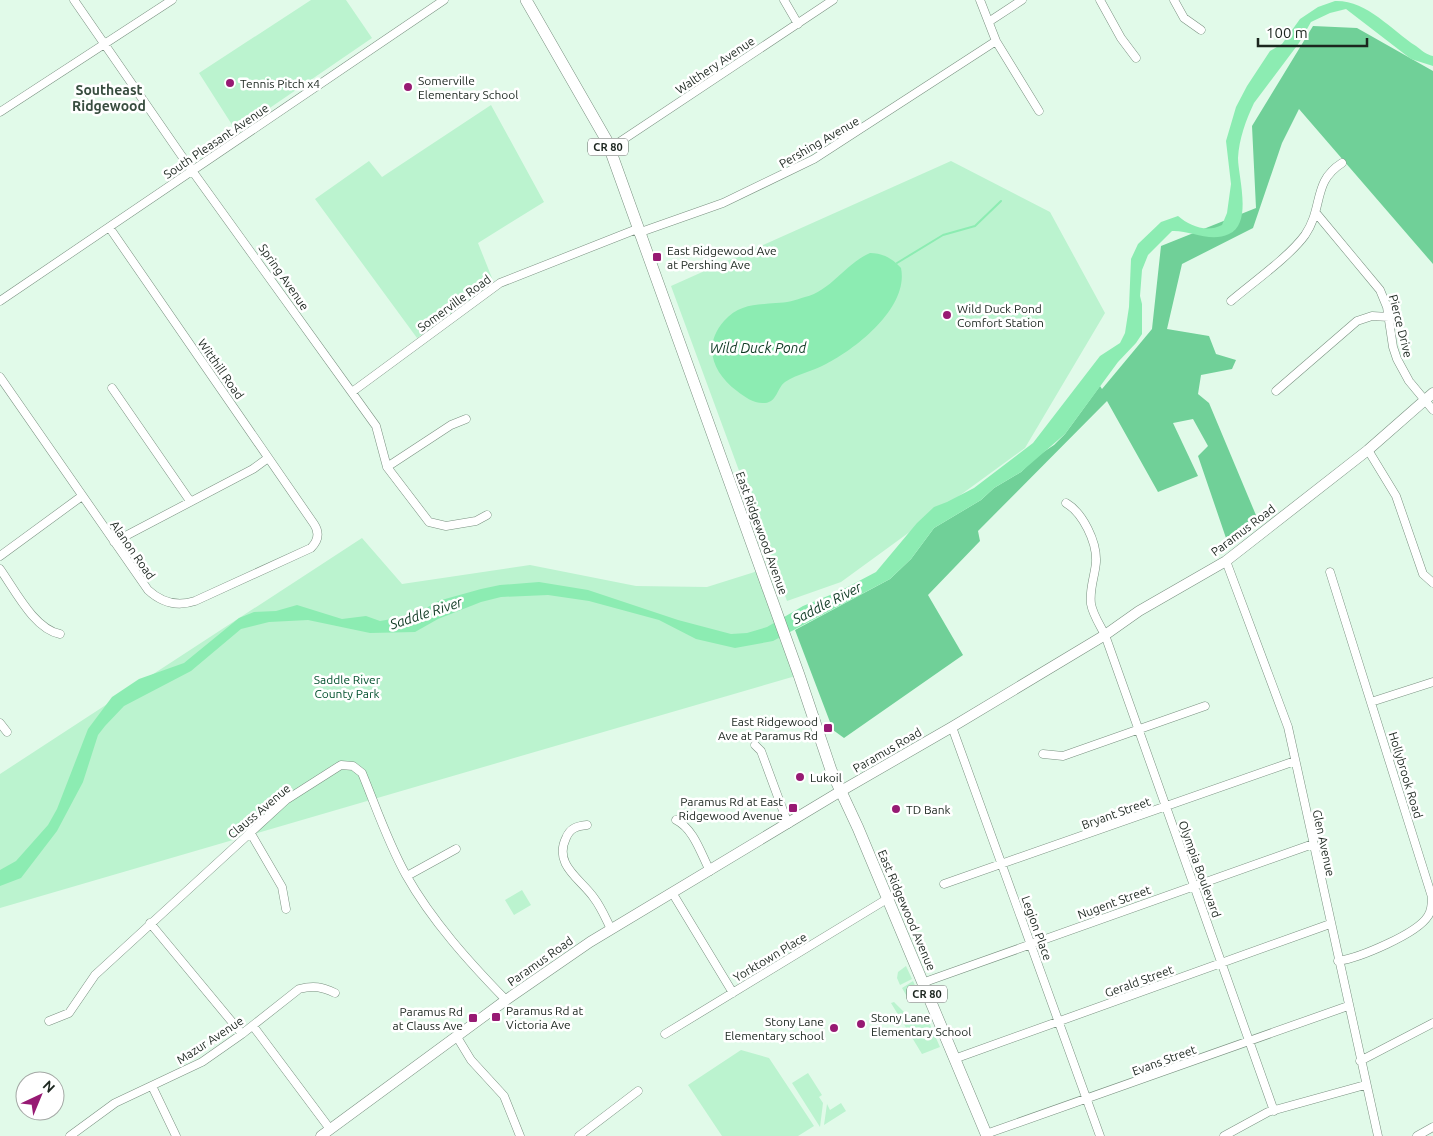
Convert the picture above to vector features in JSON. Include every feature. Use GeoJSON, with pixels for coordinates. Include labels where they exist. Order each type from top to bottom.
{"type":"FeatureCollection","features":[{"type":"Feature","properties":{"kind":"main road","name":"East Ridgewood Avenue"},"geometry":{"type":"LineString","coordinates":[[526,0],[609,149],[774,605],[831,770],[987,1135]]}},
{"type":"Feature","properties":{"kind":"main road","name":"Paramus Road"},"geometry":{"type":"LineString","coordinates":[[321,1136],[506,1000],[611,929],[673,894],[841,791],[952,728],[1105,635],[1139,611],[1226,561],[1368,450],[1433,393]]}},
{"type":"Feature","properties":{"kind":"street","name":"Spring Avenue"},"geometry":{"type":"LineString","coordinates":[[74,0],[106,43],[192,170],[376,426],[387,468],[429,522],[446,526],[476,520],[487,515]]}},
{"type":"Feature","properties":{"kind":"street"},"geometry":{"type":"LineString","coordinates":[[0,112],[172,0]]}},
{"type":"Feature","properties":{"kind":"street","name":"South Pleasant Avenue"},"geometry":{"type":"LineString","coordinates":[[0,301],[444,0]]}},
{"type":"Feature","properties":{"kind":"street"},"geometry":{"type":"LineString","coordinates":[[784,0],[798,24]]}},
{"type":"Feature","properties":{"kind":"street","name":"Walthery Avenue"},"geometry":{"type":"LineString","coordinates":[[609,149],[833,0]]}},
{"type":"Feature","properties":{"kind":"street"},"geometry":{"type":"LineString","coordinates":[[980,0],[990,21],[996,41],[1039,111]]}},
{"type":"Feature","properties":{"kind":"street"},"geometry":{"type":"LineString","coordinates":[[990,21],[1022,0]]}},
{"type":"Feature","properties":{"kind":"street"},"geometry":{"type":"LineString","coordinates":[[1100,0],[1121,38],[1136,58]]}},
{"type":"Feature","properties":{"kind":"street"},"geometry":{"type":"LineString","coordinates":[[1174,0],[1184,18],[1201,30]]}},
{"type":"Feature","properties":{"kind":"street","name":"Pershing Avenue"},"geometry":{"type":"LineString","coordinates":[[638,231],[723,203],[814,159],[996,41]]}},
{"type":"Feature","properties":{"kind":"street"},"geometry":{"type":"LineString","coordinates":[[1231,301],[1296,246],[1308,230],[1316,212],[1326,175],[1342,163]]}},
{"type":"Feature","properties":{"kind":"street","name":"Pierce Drive"},"geometry":{"type":"LineString","coordinates":[[1316,212],[1380,290],[1389,317],[1397,360],[1409,381],[1433,410]]}},
{"type":"Feature","properties":{"kind":"street","name":"Witthill Road"},"geometry":{"type":"LineString","coordinates":[[109,227],[314,524]]}},
{"type":"Feature","properties":{"kind":"street","name":"Somerville Road"},"geometry":{"type":"LineString","coordinates":[[352,392],[500,283],[638,231]]}},
{"type":"Feature","properties":{"kind":"street"},"geometry":{"type":"LineString","coordinates":[[1276,391],[1357,321],[1372,316],[1389,317]]}},
{"type":"Feature","properties":{"kind":"street","name":"Alanon Road"},"geometry":{"type":"LineString","coordinates":[[0,377],[114,542],[154,596],[163,601],[181,604],[198,600],[311,548],[317,539],[314,524]]}},
{"type":"Feature","properties":{"kind":"street"},"geometry":{"type":"LineString","coordinates":[[112,388],[190,501]]}},
{"type":"Feature","properties":{"kind":"street"},"geometry":{"type":"LineString","coordinates":[[387,468],[451,425],[466,419]]}},
{"type":"Feature","properties":{"kind":"street"},"geometry":{"type":"LineString","coordinates":[[1368,450],[1396,496],[1423,574],[1433,583]]}},
{"type":"Feature","properties":{"kind":"street"},"geometry":{"type":"LineString","coordinates":[[114,542],[253,469],[268,458]]}},
{"type":"Feature","properties":{"kind":"street"},"geometry":{"type":"LineString","coordinates":[[2,551],[82,496]]}},
{"type":"Feature","properties":{"kind":"street","name":"Olympia Boulevard"},"geometry":{"type":"LineString","coordinates":[[1066,503],[1077,509],[1094,543],[1096,562],[1091,604],[1105,635],[1274,1111]]}},
{"type":"Feature","properties":{"kind":"street","name":"Glen Avenue"},"geometry":{"type":"LineString","coordinates":[[1226,561],[1288,727],[1365,1085],[1378,1136]]}},
{"type":"Feature","properties":{"kind":"street"},"geometry":{"type":"LineString","coordinates":[[0,569],[41,625],[60,634]]}},
{"type":"Feature","properties":{"kind":"street","name":"Hollybrook Road"},"geometry":{"type":"LineString","coordinates":[[1330,572],[1432,897],[1432,905],[1428,916],[1418,926],[1374,950],[1338,961]]}},
{"type":"Feature","properties":{"kind":"street"},"geometry":{"type":"LineString","coordinates":[[1372,702],[1433,682]]}},
{"type":"Feature","properties":{"kind":"street"},"geometry":{"type":"LineString","coordinates":[[1043,754],[1063,756],[1205,706]]}},
{"type":"Feature","properties":{"kind":"street"},"geometry":{"type":"LineString","coordinates":[[0,723],[7,732]]}},
{"type":"Feature","properties":{"kind":"street","name":"Legion Place"},"geometry":{"type":"LineString","coordinates":[[952,728],[1100,1136]]}},
{"type":"Feature","properties":{"kind":"street"},"geometry":{"type":"LineString","coordinates":[[754,745],[761,751],[788,824]]}},
{"type":"Feature","properties":{"kind":"street","name":"Bryant Street"},"geometry":{"type":"LineString","coordinates":[[944,884],[1295,761]]}},
{"type":"Feature","properties":{"kind":"street","name":"Clauss Avenue"},"geometry":{"type":"LineString","coordinates":[[49,1021],[69,1013],[95,975],[286,800],[336,767],[353,766],[362,773],[406,876],[459,950],[506,1000]]}},
{"type":"Feature","properties":{"kind":"street"},"geometry":{"type":"LineString","coordinates":[[676,820],[690,830],[710,871]]}},
{"type":"Feature","properties":{"kind":"street"},"geometry":{"type":"LineString","coordinates":[[587,825],[572,829],[567,835],[563,857],[565,865],[573,876],[594,898],[611,929]]}},
{"type":"Feature","properties":{"kind":"street"},"geometry":{"type":"LineString","coordinates":[[250,832],[282,887],[286,909]]}},
{"type":"Feature","properties":{"kind":"street","name":"Nugent Street"},"geometry":{"type":"LineString","coordinates":[[922,983],[1313,844]]}},
{"type":"Feature","properties":{"kind":"street"},"geometry":{"type":"LineString","coordinates":[[406,876],[456,849]]}},
{"type":"Feature","properties":{"kind":"street"},"geometry":{"type":"LineString","coordinates":[[673,894],[732,993]]}},
{"type":"Feature","properties":{"kind":"street","name":"Yorktown Place"},"geometry":{"type":"LineString","coordinates":[[664,1034],[887,899]]}},
{"type":"Feature","properties":{"kind":"street"},"geometry":{"type":"LineString","coordinates":[[150,923],[242,1034]]}},
{"type":"Feature","properties":{"kind":"street","name":"Gerald Street"},"geometry":{"type":"LineString","coordinates":[[954,1058],[1330,924]]}},
{"type":"Feature","properties":{"kind":"street","name":"Mazur Avenue"},"geometry":{"type":"LineString","coordinates":[[70,1136],[104,1110],[202,1062],[242,1034],[299,989],[320,986],[335,993]]}},
{"type":"Feature","properties":{"kind":"street","name":"Evans Street"},"geometry":{"type":"LineString","coordinates":[[987,1135],[1348,1006]]}},
{"type":"Feature","properties":{"kind":"street"},"geometry":{"type":"LineString","coordinates":[[1360,1061],[1433,1023]]}},
{"type":"Feature","properties":{"kind":"street"},"geometry":{"type":"LineString","coordinates":[[252,1026],[330,1129]]}},
{"type":"Feature","properties":{"kind":"street"},"geometry":{"type":"LineString","coordinates":[[457,1037],[471,1060],[504,1096],[520,1136]]}},
{"type":"Feature","properties":{"kind":"street"},"geometry":{"type":"LineString","coordinates":[[1224,1136],[1274,1111],[1365,1085]]}},
{"type":"Feature","properties":{"kind":"street"},"geometry":{"type":"LineString","coordinates":[[152,1086],[176,1136]]}},
{"type":"Feature","properties":{"kind":"street"},"geometry":{"type":"LineString","coordinates":[[580,1136],[638,1091]]}},
{"type":"Feature","properties":{"kind":"street"},"geometry":{"type":"LineString","coordinates":[[1417,1136],[1433,1128]]}},
{"type":"Feature","properties":{"kind":"green space"},"geometry":{"type":"Polygon","coordinates":[[[311,0],[346,0],[372,38],[236,131],[199,73],[311,0]]]}},
{"type":"Feature","properties":{"kind":"green space"},"geometry":{"type":"Polygon","coordinates":[[[491,105],[544,202],[478,243],[494,283],[417,338],[315,199],[369,161],[382,177],[491,105]]]}},
{"type":"Feature","properties":{"kind":"green space"},"geometry":{"type":"Polygon","coordinates":[[[951,161],[1050,212],[1105,313],[1025,448],[841,582],[787,601],[671,286],[951,161]]]}},
{"type":"Feature","properties":{"kind":"green space","name":"Saddle River County Park"},"geometry":{"type":"Polygon","coordinates":[[[362,538],[402,584],[530,565],[636,586],[707,587],[761,570],[799,675],[0,908],[0,774],[362,538]]]}},
{"type":"Feature","properties":{"kind":"green space"},"geometry":{"type":"Polygon","coordinates":[[[522,890],[531,905],[514,915],[505,900],[522,890]]]}},
{"type":"Feature","properties":{"kind":"green space"},"geometry":{"type":"Polygon","coordinates":[[[906,966],[912,979],[900,985],[897,978],[898,972],[906,966]]]}},
{"type":"Feature","properties":{"kind":"green space"},"geometry":{"type":"Polygon","coordinates":[[[913,981],[921,999],[914,1002],[909,1000],[902,988],[913,981]]]}},
{"type":"Feature","properties":{"kind":"green space"},"geometry":{"type":"Polygon","coordinates":[[[894,1002],[907,1015],[924,1017],[928,1020],[940,1047],[922,1054],[891,1003],[894,1002]]]}},
{"type":"Feature","properties":{"kind":"green space"},"geometry":{"type":"Polygon","coordinates":[[[741,1050],[769,1058],[814,1126],[798,1136],[722,1136],[688,1085],[741,1050]]]}},
{"type":"Feature","properties":{"kind":"green space"},"geometry":{"type":"Polygon","coordinates":[[[808,1073],[822,1095],[819,1097],[823,1103],[820,1127],[792,1083],[808,1073]]]}},
{"type":"Feature","properties":{"kind":"green space"},"geometry":{"type":"Polygon","coordinates":[[[841,1103],[846,1111],[824,1125],[827,1104],[830,1110],[841,1103]]]}},
{"type":"Feature","properties":{"kind":"shaded area"},"geometry":{"type":"Polygon","coordinates":[[[1313,26],[1357,28],[1433,71],[1433,264],[1299,109],[1282,143],[1253,228],[1182,264],[1167,329],[1209,336],[1216,354],[1236,360],[1232,369],[1201,375],[1198,394],[1209,403],[1258,520],[1226,538],[1198,456],[1208,446],[1193,419],[1173,423],[1198,476],[1158,492],[1107,401],[978,531],[980,541],[928,595],[963,655],[844,738],[833,730],[795,630],[890,579],[911,559],[934,528],[981,500],[994,488],[1021,472],[1036,457],[1054,445],[1065,434],[1100,386],[1102,389],[1152,329],[1161,246],[1256,208],[1252,126],[1313,26]]]}},
{"type":"Feature","properties":{"kind":"water","name":"Saddle River"},"geometry":{"type":"Polygon","coordinates":[[[1335,1],[1358,5],[1378,17],[1422,51],[1433,56],[1433,66],[1411,59],[1346,9],[1330,13],[1311,22],[1299,43],[1254,103],[1246,123],[1238,158],[1242,210],[1241,220],[1236,229],[1229,234],[1215,237],[1172,231],[1148,255],[1142,270],[1140,296],[1142,304],[1142,334],[1118,362],[1065,434],[1021,472],[994,488],[981,500],[934,528],[911,559],[890,579],[773,641],[735,648],[696,639],[659,620],[589,601],[548,595],[501,597],[481,602],[438,619],[415,632],[370,633],[308,620],[269,622],[241,629],[191,671],[124,706],[105,726],[98,735],[83,782],[57,831],[21,878],[0,886],[0,870],[16,861],[48,825],[57,809],[88,729],[112,697],[139,679],[184,663],[239,618],[254,612],[276,611],[297,605],[342,619],[366,616],[380,621],[415,615],[438,601],[481,589],[500,585],[539,582],[588,590],[678,620],[731,634],[747,633],[767,627],[803,606],[840,591],[876,572],[917,523],[934,507],[974,488],[1033,443],[1100,356],[1120,343],[1125,333],[1129,307],[1131,259],[1138,244],[1161,222],[1178,216],[1198,227],[1210,228],[1222,225],[1227,213],[1231,184],[1226,141],[1236,107],[1270,51],[1282,44],[1300,19],[1318,7],[1335,1]]]}},
{"type":"Feature","properties":{"kind":"water","name":"Wild Duck Pond"},"geometry":{"type":"Polygon","coordinates":[[[870,253],[883,255],[901,268],[901,283],[897,297],[878,325],[852,348],[838,357],[785,382],[769,402],[761,403],[750,400],[729,384],[717,368],[713,359],[712,349],[717,330],[730,315],[748,306],[787,302],[814,294],[831,283],[853,263],[870,253]]]}},
{"type":"Feature","properties":{"kind":"waterway"},"geometry":{"type":"LineString","coordinates":[[897,263],[943,235],[975,226],[1001,201]]}},
{"type":"Feature","properties":{"kind":"place","name":"Tennis Pitch x4"},"geometry":{"type":"Point","coordinates":[230,83]}},
{"type":"Feature","properties":{"kind":"place","name":"Somerville Elementary School"},"geometry":{"type":"Point","coordinates":[408,87]}},
{"type":"Feature","properties":{"kind":"place","name":"East Ridgewood Ave at Pershing Ave"},"geometry":{"type":"Point","coordinates":[657,257]}},
{"type":"Feature","properties":{"kind":"place","name":"Wild Duck Pond Comfort Station"},"geometry":{"type":"Point","coordinates":[947,315]}},
{"type":"Feature","properties":{"kind":"place","name":"East Ridgewood Ave at Paramus Rd"},"geometry":{"type":"Point","coordinates":[828,728]}},
{"type":"Feature","properties":{"kind":"place","name":"Lukoil"},"geometry":{"type":"Point","coordinates":[800,777]}},
{"type":"Feature","properties":{"kind":"place","name":"Paramus Rd at East Ridgewood Avenue"},"geometry":{"type":"Point","coordinates":[793,808]}},
{"type":"Feature","properties":{"kind":"place","name":"TD Bank"},"geometry":{"type":"Point","coordinates":[896,809]}},
{"type":"Feature","properties":{"kind":"place","name":"Paramus Rd at Victoria Ave"},"geometry":{"type":"Point","coordinates":[496,1017]}},
{"type":"Feature","properties":{"kind":"place","name":"Paramus Rd at Clauss Ave"},"geometry":{"type":"Point","coordinates":[473,1018]}},
{"type":"Feature","properties":{"kind":"place","name":"Stony Lane Elementary School"},"geometry":{"type":"Point","coordinates":[861,1024]}},
{"type":"Feature","properties":{"kind":"place","name":"Stony Lane Elementary school"},"geometry":{"type":"Point","coordinates":[834,1028]}},
{"type":"Feature","properties":{"kind":"district","name":"Southeast Ridgewood"},"geometry":{"type":"Point","coordinates":[109,98]}}]}
